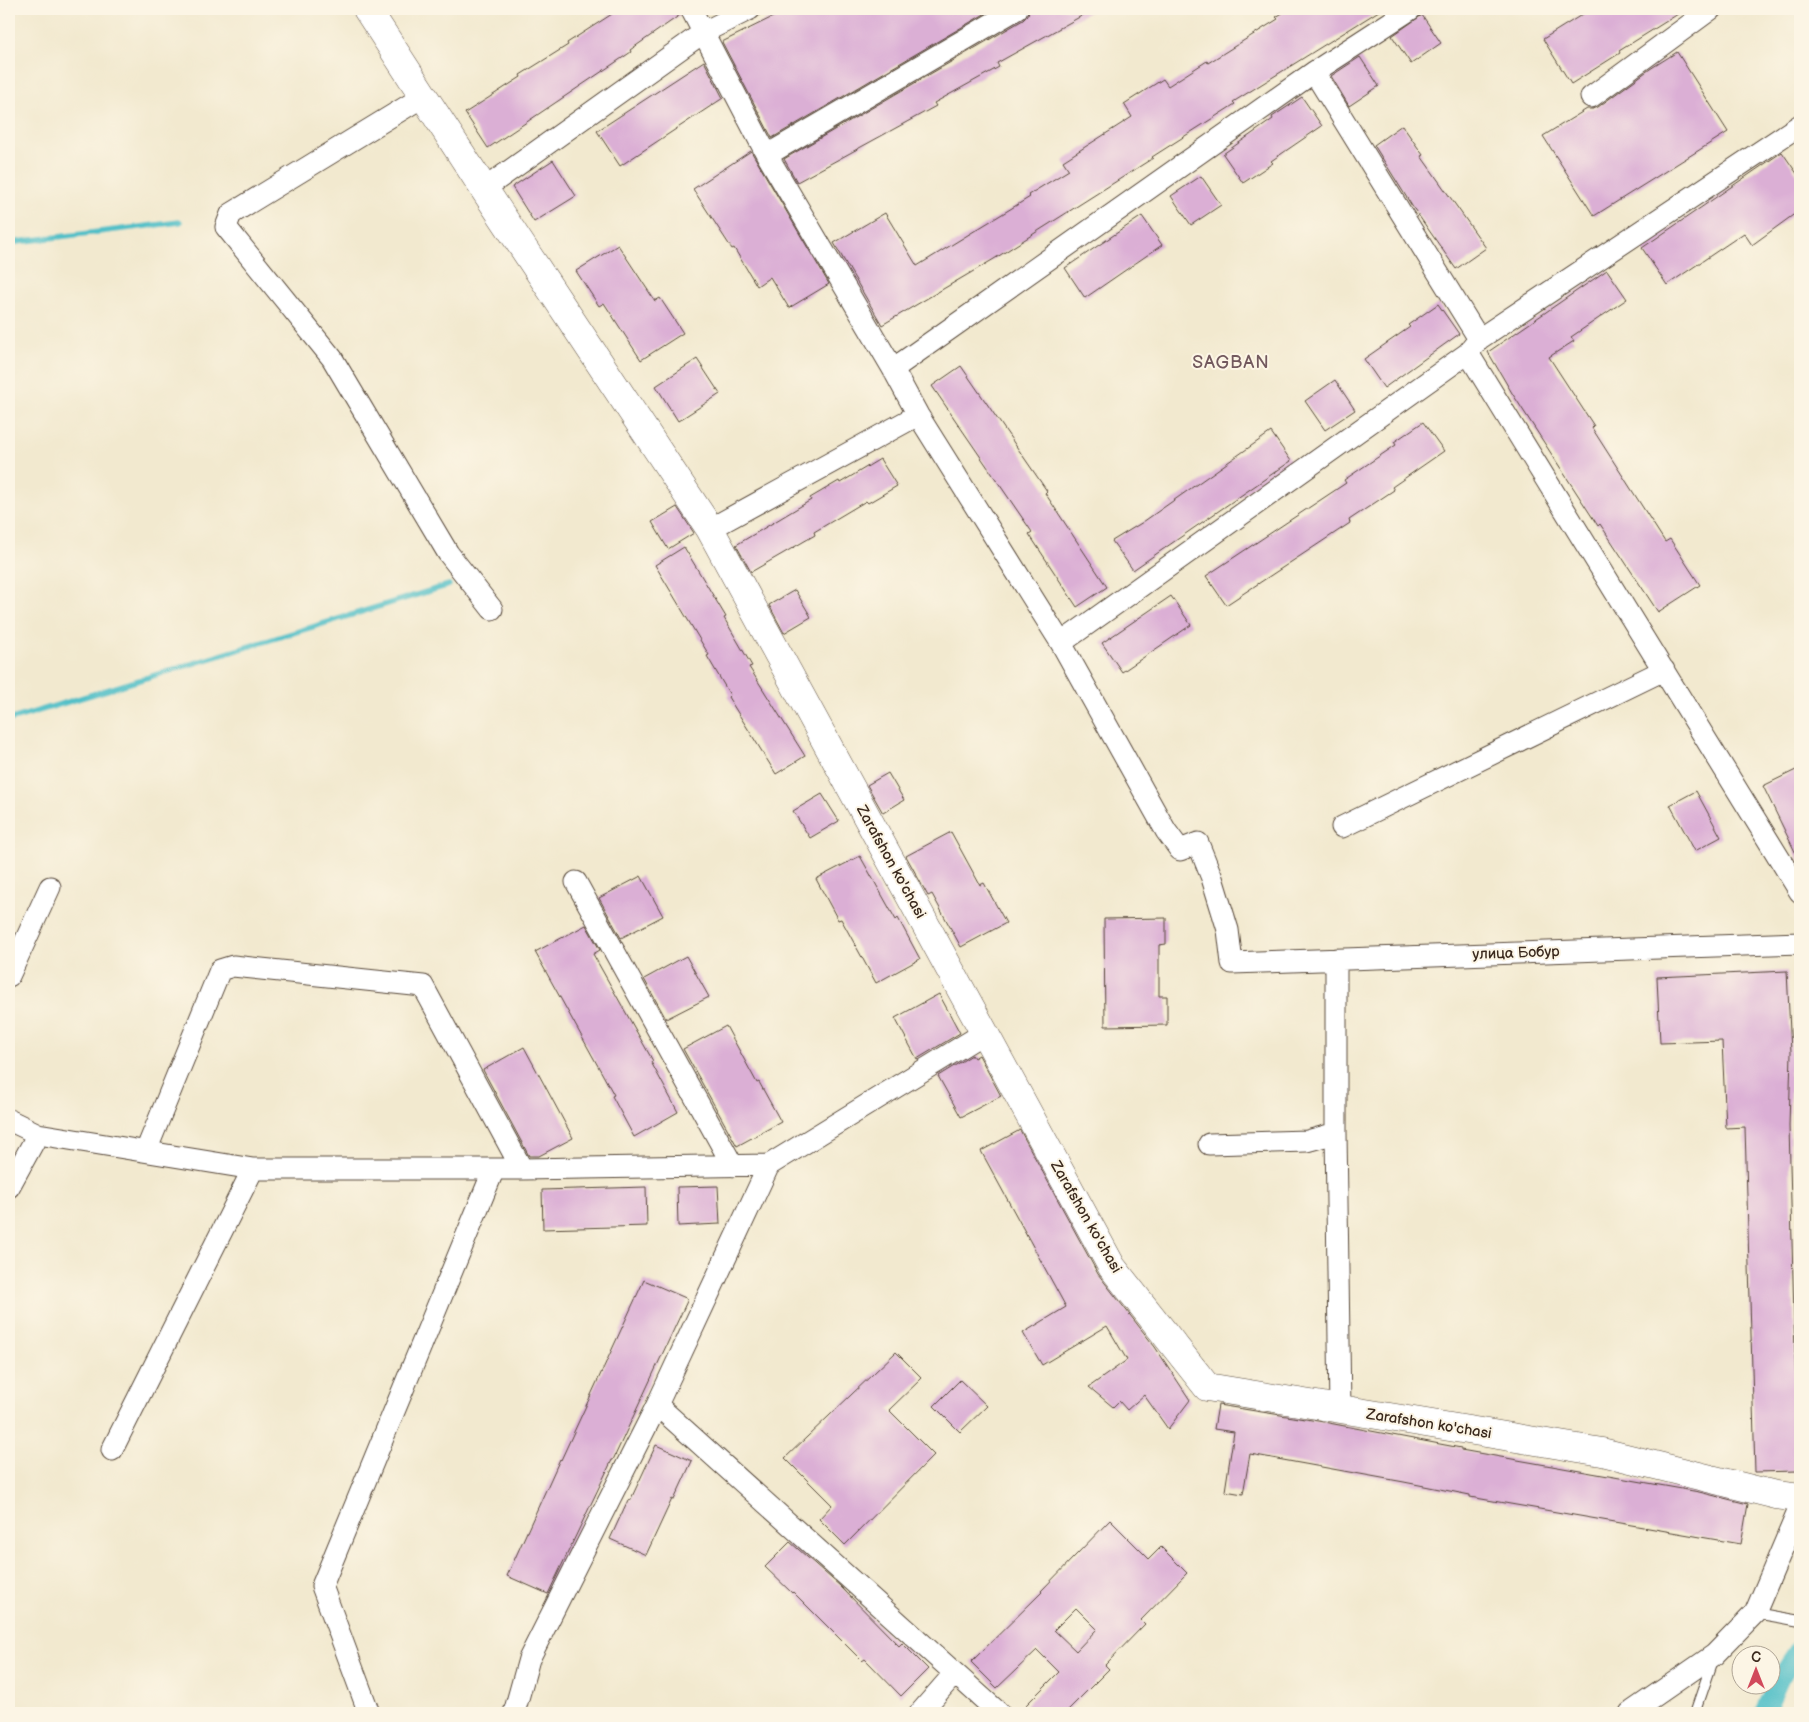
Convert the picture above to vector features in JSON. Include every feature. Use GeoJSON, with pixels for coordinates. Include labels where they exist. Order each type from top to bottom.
{"type":"FeatureCollection","features":[{"type":"Feature","properties":{"kind":"street","name":"Zarafshon ko'chasi"},"geometry":{"type":"LineString","coordinates":[[367,9],[710,529],[1112,1267],[1206,1388],[1602,1452],[1776,1495],[1800,1498]]}},
{"type":"Feature","properties":{"kind":"street"},"geometry":{"type":"LineString","coordinates":[[691,9],[767,155],[894,369],[918,415],[1061,643],[1474,346],[1800,125]]}},
{"type":"Feature","properties":{"kind":"street"},"geometry":{"type":"LineString","coordinates":[[484,189],[704,32],[750,9]]}},
{"type":"Feature","properties":{"kind":"street"},"geometry":{"type":"LineString","coordinates":[[767,155],[1017,9]]}},
{"type":"Feature","properties":{"kind":"street"},"geometry":{"type":"LineString","coordinates":[[894,369],[1314,72],[1411,9]]}},
{"type":"Feature","properties":{"kind":"street"},"geometry":{"type":"LineString","coordinates":[[1591,97],[1711,9]]}},
{"type":"Feature","properties":{"kind":"street"},"geometry":{"type":"LineString","coordinates":[[1314,72],[1664,670],[1800,892]]}},
{"type":"Feature","properties":{"kind":"street"},"geometry":{"type":"LineString","coordinates":[[424,96],[231,214],[226,227],[332,358],[448,553],[492,609]]}},
{"type":"Feature","properties":{"kind":"street"},"geometry":{"type":"LineString","coordinates":[[710,529],[918,415]]}},
{"type":"Feature","properties":{"kind":"street","name":"улица Бобур"},"geometry":{"type":"LineString","coordinates":[[1061,643],[1166,831],[1180,850],[1198,843],[1212,878],[1228,930],[1232,963],[1800,943]]}},
{"type":"Feature","properties":{"kind":"street"},"geometry":{"type":"LineString","coordinates":[[1342,827],[1664,670]]}},
{"type":"Feature","properties":{"kind":"street"},"geometry":{"type":"LineString","coordinates":[[576,882],[733,1166]]}},
{"type":"Feature","properties":{"kind":"street"},"geometry":{"type":"LineString","coordinates":[[9,976],[50,887]]}},
{"type":"Feature","properties":{"kind":"street"},"geometry":{"type":"LineString","coordinates":[[1336,959],[1336,1133],[1340,1410]]}},
{"type":"Feature","properties":{"kind":"street"},"geometry":{"type":"LineString","coordinates":[[146,1151],[220,970],[233,966],[423,986],[522,1169]]}},
{"type":"Feature","properties":{"kind":"street"},"geometry":{"type":"LineString","coordinates":[[9,1120],[38,1134],[253,1169],[522,1169],[769,1165],[984,1033]]}},
{"type":"Feature","properties":{"kind":"street"},"geometry":{"type":"LineString","coordinates":[[1210,1144],[1307,1141],[1336,1133]]}},
{"type":"Feature","properties":{"kind":"street"},"geometry":{"type":"LineString","coordinates":[[9,1187],[38,1134]]}},
{"type":"Feature","properties":{"kind":"street"},"geometry":{"type":"LineString","coordinates":[[514,1713],[528,1659],[657,1405],[769,1165]]}},
{"type":"Feature","properties":{"kind":"street"},"geometry":{"type":"LineString","coordinates":[[112,1450],[253,1169]]}},
{"type":"Feature","properties":{"kind":"street"},"geometry":{"type":"LineString","coordinates":[[369,1713],[322,1586],[494,1169]]}},
{"type":"Feature","properties":{"kind":"street"},"geometry":{"type":"LineString","coordinates":[[657,1405],[999,1713]]}},
{"type":"Feature","properties":{"kind":"street"},"geometry":{"type":"LineString","coordinates":[[1630,1713],[1714,1655],[1755,1613],[1800,1507]]}},
{"type":"Feature","properties":{"kind":"street"},"geometry":{"type":"LineString","coordinates":[[920,1713],[954,1674]]}},
{"type":"Feature","properties":{"kind":"lane"},"geometry":{"type":"LineString","coordinates":[[1755,1613],[1800,1621]]}},
{"type":"Feature","properties":{"kind":"lane"},"geometry":{"type":"LineString","coordinates":[[1695,1713],[1714,1655]]}},
{"type":"Feature","properties":{"kind":"building"},"geometry":{"type":"Polygon","coordinates":[[[608,9],[679,9],[680,15],[630,50],[631,52],[488,148],[465,113],[612,14],[608,9]]]}},
{"type":"Feature","properties":{"kind":"building"},"geometry":{"type":"Polygon","coordinates":[[[789,9],[993,9],[772,138],[722,42],[789,9]]]}},
{"type":"Feature","properties":{"kind":"building"},"geometry":{"type":"Polygon","coordinates":[[[1029,9],[1094,9],[997,63],[999,67],[934,103],[936,106],[797,182],[784,159],[1023,20],[1028,15],[1029,9]]]}},
{"type":"Feature","properties":{"kind":"building"},"geometry":{"type":"Polygon","coordinates":[[[1289,9],[1382,9],[1233,102],[1235,104],[1153,158],[994,259],[882,325],[834,243],[885,213],[917,266],[1030,197],[1028,195],[1069,170],[1063,161],[1132,117],[1124,104],[1163,79],[1168,86],[1207,61],[1208,63],[1278,19],[1276,17],[1289,9]]]}},
{"type":"Feature","properties":{"kind":"building"},"geometry":{"type":"Polygon","coordinates":[[[1591,9],[1686,9],[1571,84],[1543,39],[1591,9]]]}},
{"type":"Feature","properties":{"kind":"building"},"geometry":{"type":"Polygon","coordinates":[[[1422,15],[1441,43],[1411,64],[1392,36],[1422,15]]]}},
{"type":"Feature","properties":{"kind":"building"},"geometry":{"type":"Polygon","coordinates":[[[1677,52],[1728,132],[1594,216],[1543,136],[1587,109],[1598,107],[1677,52]]]}},
{"type":"Feature","properties":{"kind":"building"},"geometry":{"type":"Polygon","coordinates":[[[1360,57],[1379,86],[1349,106],[1331,76],[1360,57]]]}},
{"type":"Feature","properties":{"kind":"building"},"geometry":{"type":"Polygon","coordinates":[[[704,61],[723,98],[620,166],[597,131],[704,61]]]}},
{"type":"Feature","properties":{"kind":"building"},"geometry":{"type":"Polygon","coordinates":[[[1302,97],[1322,126],[1243,183],[1223,154],[1302,97]]]}},
{"type":"Feature","properties":{"kind":"building"},"geometry":{"type":"Polygon","coordinates":[[[1402,125],[1423,155],[1421,156],[1486,248],[1456,269],[1412,206],[1374,145],[1402,125]]]}},
{"type":"Feature","properties":{"kind":"building"},"geometry":{"type":"Polygon","coordinates":[[[751,151],[829,284],[789,308],[770,277],[757,286],[734,248],[732,249],[693,189],[751,151]]]}},
{"type":"Feature","properties":{"kind":"building"},"geometry":{"type":"Polygon","coordinates":[[[1782,152],[1800,178],[1800,210],[1752,245],[1744,233],[1667,285],[1642,248],[1782,152]]]}},
{"type":"Feature","properties":{"kind":"building"},"geometry":{"type":"Polygon","coordinates":[[[553,160],[576,196],[534,222],[512,187],[553,160]]]}},
{"type":"Feature","properties":{"kind":"building"},"geometry":{"type":"Polygon","coordinates":[[[1201,176],[1221,205],[1191,225],[1171,196],[1201,176]]]}},
{"type":"Feature","properties":{"kind":"building"},"geometry":{"type":"Polygon","coordinates":[[[1142,216],[1162,245],[1085,298],[1065,268],[1142,216]]]}},
{"type":"Feature","properties":{"kind":"building"},"geometry":{"type":"Polygon","coordinates":[[[618,245],[655,301],[660,298],[683,333],[641,360],[604,303],[599,306],[576,271],[618,245]]]}},
{"type":"Feature","properties":{"kind":"building"},"geometry":{"type":"Polygon","coordinates":[[[1607,270],[1627,299],[1571,337],[1574,341],[1549,357],[1665,542],[1670,539],[1700,585],[1658,612],[1600,524],[1598,526],[1512,393],[1488,352],[1607,270]]]}},
{"type":"Feature","properties":{"kind":"building"},"geometry":{"type":"Polygon","coordinates":[[[1438,304],[1459,334],[1384,388],[1364,359],[1410,327],[1408,325],[1438,304]]]}},
{"type":"Feature","properties":{"kind":"building"},"geometry":{"type":"Polygon","coordinates":[[[697,359],[720,394],[678,421],[656,386],[697,359]]]}},
{"type":"Feature","properties":{"kind":"building"},"geometry":{"type":"Polygon","coordinates":[[[961,366],[1047,491],[1045,493],[1107,587],[1077,607],[1029,534],[1032,532],[932,386],[961,366]]]}},
{"type":"Feature","properties":{"kind":"building"},"geometry":{"type":"Polygon","coordinates":[[[1335,380],[1355,410],[1325,430],[1305,401],[1335,380]]]}},
{"type":"Feature","properties":{"kind":"building"},"geometry":{"type":"Polygon","coordinates":[[[1423,422],[1444,451],[1392,487],[1394,490],[1349,520],[1350,523],[1226,605],[1206,576],[1346,483],[1344,480],[1396,445],[1394,442],[1423,422]]]}},
{"type":"Feature","properties":{"kind":"building"},"geometry":{"type":"Polygon","coordinates":[[[1271,432],[1291,461],[1133,570],[1112,541],[1143,522],[1271,432]]]}},
{"type":"Feature","properties":{"kind":"building"},"geometry":{"type":"Polygon","coordinates":[[[880,459],[897,486],[868,503],[866,501],[814,532],[815,535],[751,572],[736,545],[811,500],[810,498],[880,459]]]}},
{"type":"Feature","properties":{"kind":"building"},"geometry":{"type":"Polygon","coordinates":[[[677,507],[694,533],[668,549],[652,522],[677,507]]]}},
{"type":"Feature","properties":{"kind":"building"},"geometry":{"type":"Polygon","coordinates":[[[684,547],[726,617],[724,618],[752,666],[749,667],[805,756],[776,774],[728,697],[730,695],[707,656],[709,655],[655,565],[684,547]]]}},
{"type":"Feature","properties":{"kind":"building"},"geometry":{"type":"Polygon","coordinates":[[[795,590],[811,617],[784,633],[769,605],[795,590]]]}},
{"type":"Feature","properties":{"kind":"building"},"geometry":{"type":"Polygon","coordinates":[[[1171,596],[1191,625],[1122,672],[1102,643],[1171,596]]]}},
{"type":"Feature","properties":{"kind":"building"},"geometry":{"type":"Polygon","coordinates":[[[1800,768],[1800,862],[1763,786],[1800,768]]]}},
{"type":"Feature","properties":{"kind":"building"},"geometry":{"type":"Polygon","coordinates":[[[888,773],[904,800],[883,813],[867,785],[888,773]]]}},
{"type":"Feature","properties":{"kind":"building"},"geometry":{"type":"Polygon","coordinates":[[[1696,791],[1721,837],[1695,851],[1670,805],[1696,791]]]}},
{"type":"Feature","properties":{"kind":"building"},"geometry":{"type":"Polygon","coordinates":[[[822,794],[839,821],[810,838],[793,811],[822,794]]]}},
{"type":"Feature","properties":{"kind":"building"},"geometry":{"type":"Polygon","coordinates":[[[951,832],[980,885],[984,883],[1006,923],[961,947],[932,894],[928,896],[906,856],[951,832]]]}},
{"type":"Feature","properties":{"kind":"building"},"geometry":{"type":"Polygon","coordinates":[[[860,856],[896,920],[898,918],[920,959],[876,983],[841,919],[838,920],[816,879],[860,856]]]}},
{"type":"Feature","properties":{"kind":"building"},"geometry":{"type":"Polygon","coordinates":[[[641,876],[663,916],[621,938],[599,898],[641,876]]]}},
{"type":"Feature","properties":{"kind":"building"},"geometry":{"type":"Polygon","coordinates":[[[1166,918],[1166,944],[1159,945],[1159,996],[1167,996],[1167,1025],[1105,1026],[1104,919],[1166,918]]]}},
{"type":"Feature","properties":{"kind":"building"},"geometry":{"type":"Polygon","coordinates":[[[586,925],[600,950],[593,954],[653,1061],[651,1062],[678,1112],[634,1137],[612,1096],[614,1095],[535,952],[586,925]]]}},
{"type":"Feature","properties":{"kind":"building"},"geometry":{"type":"Polygon","coordinates":[[[686,956],[709,997],[666,1019],[644,979],[686,956]]]}},
{"type":"Feature","properties":{"kind":"building"},"geometry":{"type":"Polygon","coordinates":[[[1787,971],[1791,1052],[1789,1126],[1798,1471],[1755,1472],[1745,1127],[1726,1128],[1722,1041],[1660,1043],[1657,977],[1787,971]]]}},
{"type":"Feature","properties":{"kind":"building"},"geometry":{"type":"Polygon","coordinates":[[[939,994],[960,1033],[917,1059],[895,1018],[939,994]]]}},
{"type":"Feature","properties":{"kind":"building"},"geometry":{"type":"Polygon","coordinates":[[[726,1026],[781,1122],[737,1146],[683,1049],[726,1026]]]}},
{"type":"Feature","properties":{"kind":"building"},"geometry":{"type":"Polygon","coordinates":[[[524,1047],[573,1138],[539,1156],[529,1156],[483,1070],[524,1047]]]}},
{"type":"Feature","properties":{"kind":"building"},"geometry":{"type":"Polygon","coordinates":[[[972,1055],[974,1058],[979,1055],[1001,1096],[961,1117],[938,1076],[972,1055]]]}},
{"type":"Feature","properties":{"kind":"building"},"geometry":{"type":"Polygon","coordinates":[[[1020,1130],[1098,1274],[1155,1347],[1190,1400],[1168,1429],[1144,1395],[1127,1410],[1119,1401],[1113,1407],[1089,1387],[1127,1360],[1107,1326],[1042,1365],[1023,1333],[1066,1307],[981,1151],[1020,1130]]]}},
{"type":"Feature","properties":{"kind":"building"},"geometry":{"type":"Polygon","coordinates":[[[718,1186],[720,1224],[678,1226],[677,1187],[718,1186]]]}},
{"type":"Feature","properties":{"kind":"building"},"geometry":{"type":"Polygon","coordinates":[[[646,1187],[647,1226],[543,1229],[542,1190],[646,1187]]]}},
{"type":"Feature","properties":{"kind":"building"},"geometry":{"type":"Polygon","coordinates":[[[644,1280],[688,1299],[548,1594],[507,1576],[644,1280]]]}},
{"type":"Feature","properties":{"kind":"building"},"geometry":{"type":"Polygon","coordinates":[[[896,1352],[922,1378],[889,1410],[934,1455],[845,1545],[819,1519],[832,1505],[785,1458],[896,1352]]]}},
{"type":"Feature","properties":{"kind":"building"},"geometry":{"type":"Polygon","coordinates":[[[960,1380],[987,1406],[960,1432],[934,1406],[960,1380]]]}},
{"type":"Feature","properties":{"kind":"building"},"geometry":{"type":"Polygon","coordinates":[[[1218,1405],[1318,1421],[1461,1448],[1461,1450],[1699,1492],[1748,1504],[1741,1544],[1470,1497],[1470,1495],[1404,1482],[1250,1454],[1243,1494],[1225,1491],[1234,1432],[1214,1429],[1218,1405]]]}},
{"type":"Feature","properties":{"kind":"building"},"geometry":{"type":"Polygon","coordinates":[[[656,1445],[692,1461],[646,1555],[610,1539],[656,1445]]]}},
{"type":"Feature","properties":{"kind":"building"},"geometry":{"type":"Polygon","coordinates":[[[1110,1520],[1149,1559],[1161,1547],[1187,1573],[1141,1620],[1145,1624],[1105,1665],[1109,1669],[1065,1713],[1018,1713],[1059,1672],[1037,1650],[997,1688],[971,1662],[1110,1520]],[[1076,1608],[1054,1630],[1076,1651],[1097,1629],[1076,1608]]]}},
{"type":"Feature","properties":{"kind":"building"},"geometry":{"type":"Polygon","coordinates":[[[790,1542],[840,1586],[899,1646],[902,1643],[928,1669],[901,1696],[865,1659],[862,1661],[793,1592],[765,1567],[790,1542]]]}},
{"type":"Feature","properties":{"kind":"waterway"},"geometry":{"type":"LineString","coordinates":[[9,243],[180,222]]}},
{"type":"Feature","properties":{"kind":"waterway"},"geometry":{"type":"LineString","coordinates":[[9,720],[449,585]]}},
{"type":"Feature","properties":{"kind":"waterway"},"geometry":{"type":"LineString","coordinates":[[1764,1713],[1780,1677],[1798,1650],[1800,1650]]}},
{"type":"Feature","properties":{"kind":"district","name":"SAGBAN"},"geometry":{"type":"Point","coordinates":[1231,362]}}]}
